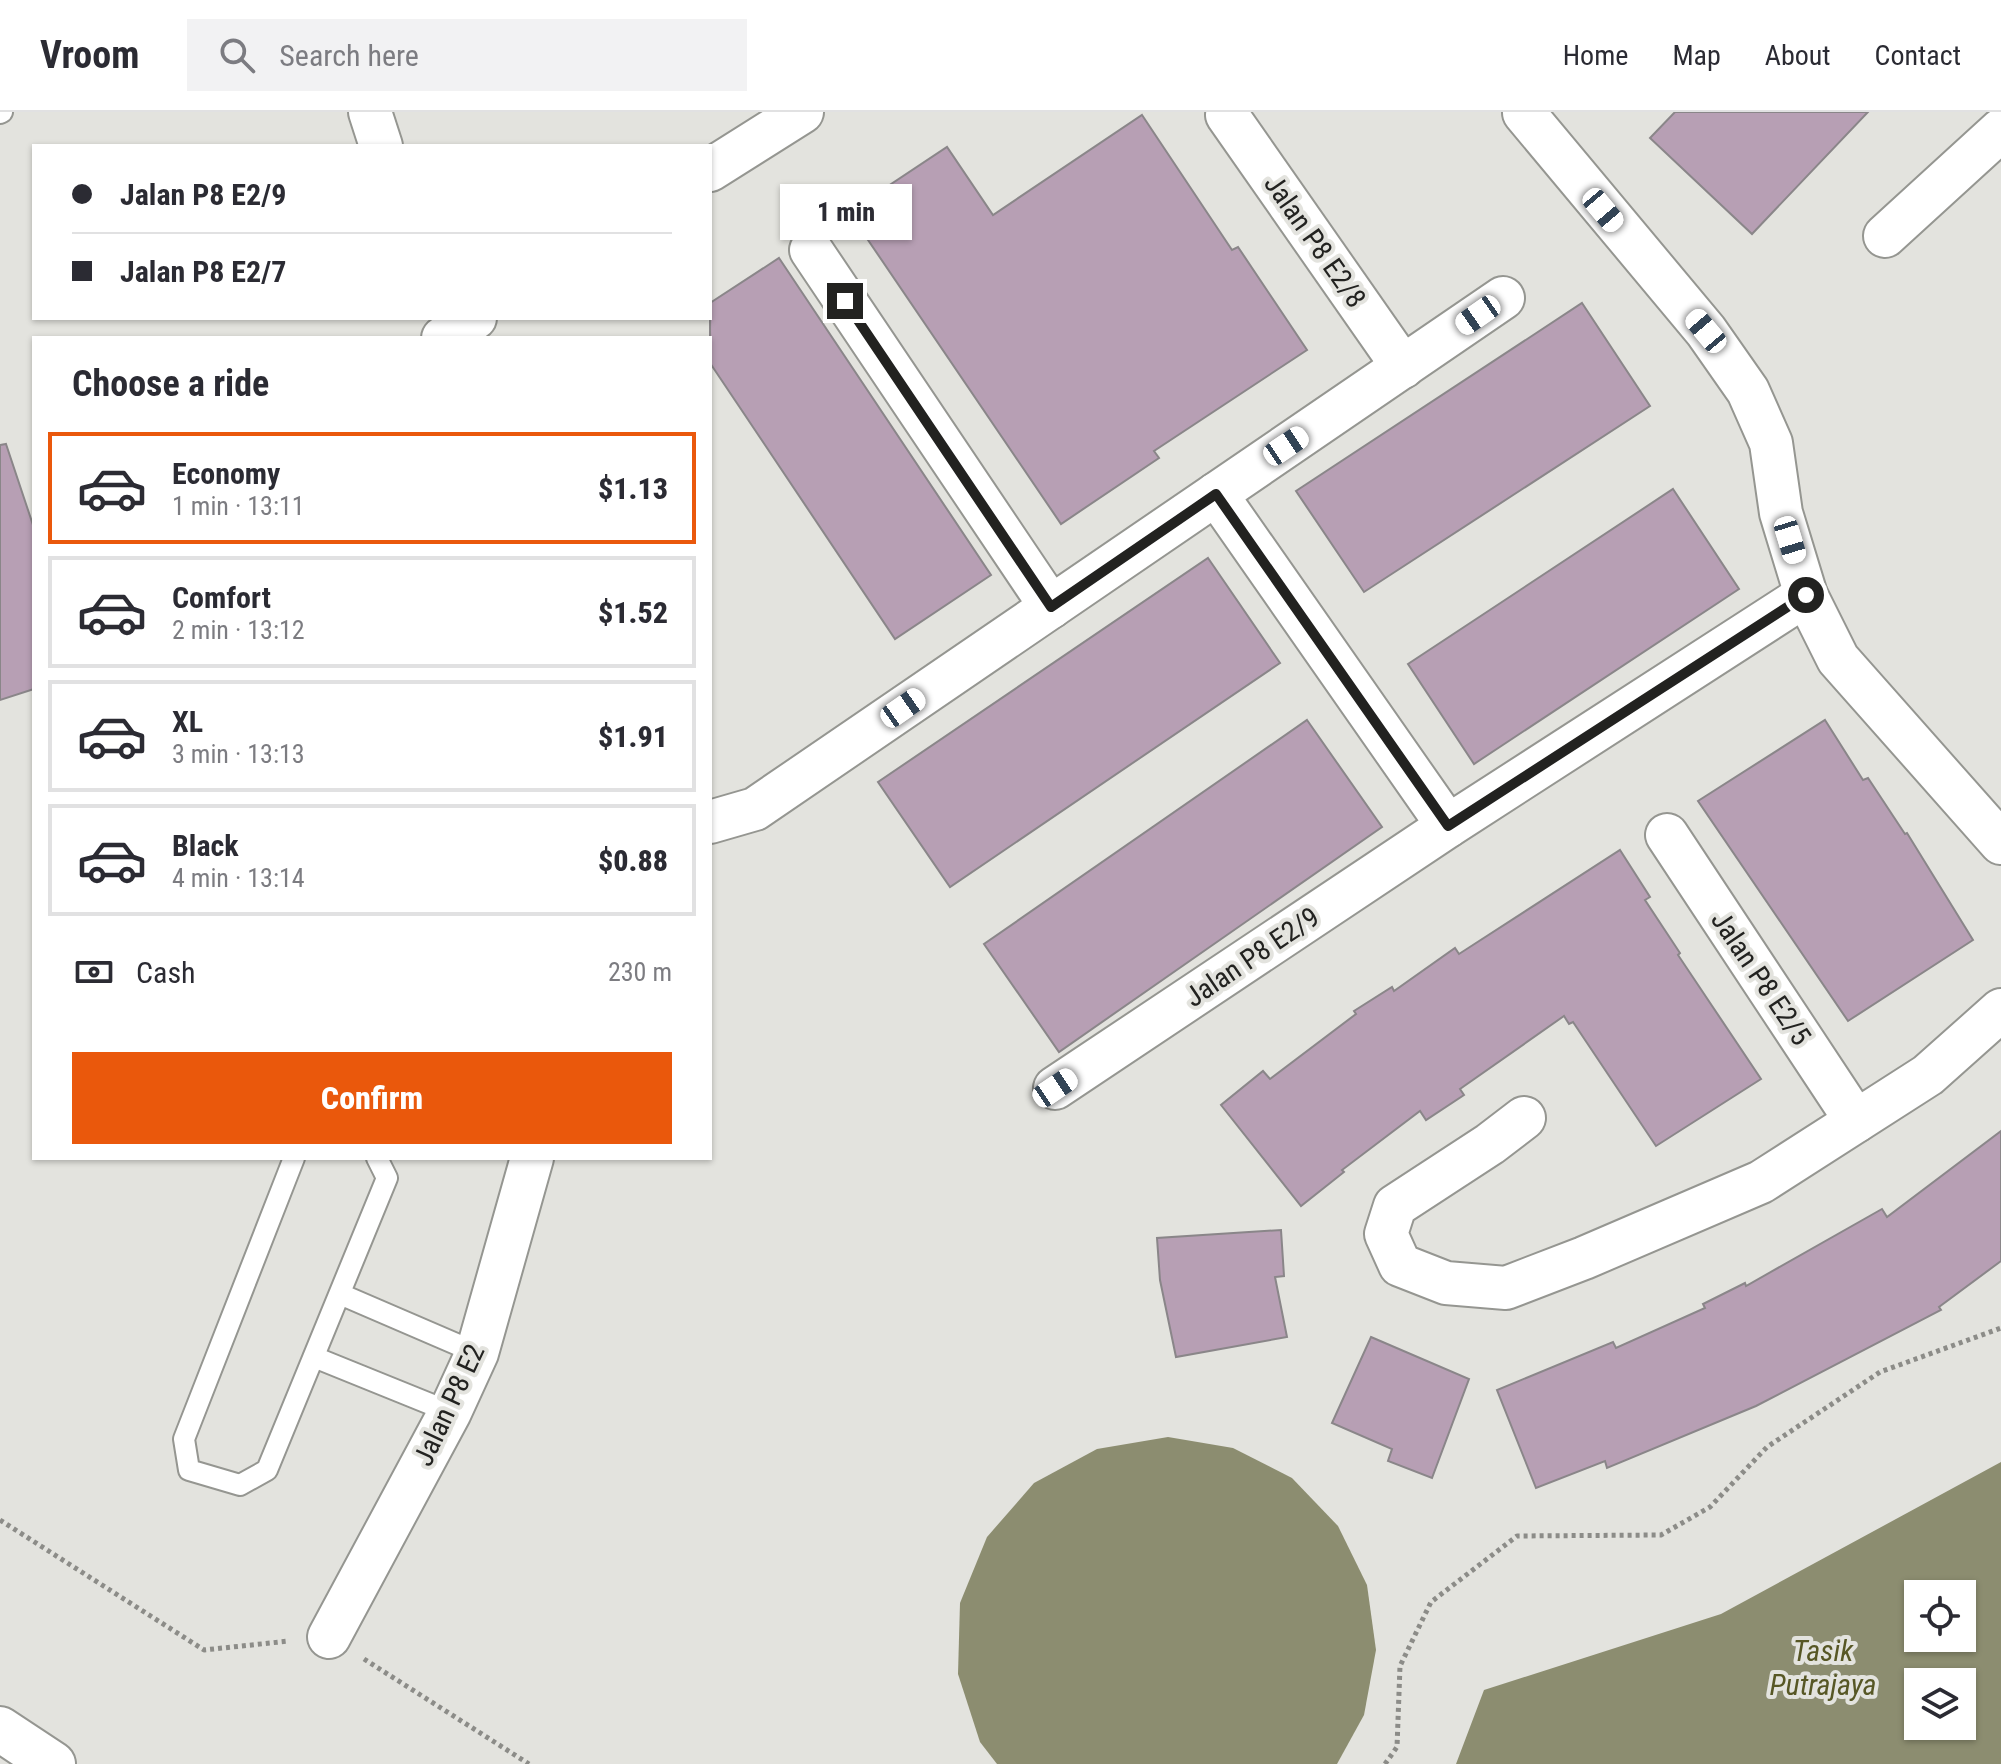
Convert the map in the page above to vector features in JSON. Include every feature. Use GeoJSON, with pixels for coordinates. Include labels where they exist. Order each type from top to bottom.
{"type":"FeatureCollection","features":[{"type":"Feature","properties":{"kind":"main road"},"geometry":{"type":"LineString","coordinates":[[0,1729],[53,1764]]}},
{"type":"Feature","properties":{"kind":"street"},"geometry":{"type":"LineString","coordinates":[[370,112],[380,144]]}},
{"type":"Feature","properties":{"kind":"street"},"geometry":{"type":"LineString","coordinates":[[712,169],[802,112]]}},
{"type":"Feature","properties":{"kind":"street"},"geometry":{"type":"LineString","coordinates":[[1523,112],[1706,331],[1748,391],[1771,443],[1781,513],[1806,595],[1838,659],[2001,843]]}},
{"type":"Feature","properties":{"kind":"street","name":"Jalan P8 E2/8"},"geometry":{"type":"LineString","coordinates":[[1227,115],[1403,367]]}},
{"type":"Feature","properties":{"kind":"street"},"geometry":{"type":"LineString","coordinates":[[1885,236],[2001,130]]}},
{"type":"Feature","properties":{"kind":"street"},"geometry":{"type":"LineString","coordinates":[[811,250],[1051,607]]}},
{"type":"Feature","properties":{"kind":"street"},"geometry":{"type":"LineString","coordinates":[[712,821],[755,809],[1503,298]]}},
{"type":"Feature","properties":{"kind":"street"},"geometry":{"type":"LineString","coordinates":[[445,336],[472,320]]}},
{"type":"Feature","properties":{"kind":"street"},"geometry":{"type":"LineString","coordinates":[[1216,494],[1448,826]]}},
{"type":"Feature","properties":{"kind":"street","name":"Jalan P8 E2/9"},"geometry":{"type":"LineString","coordinates":[[1055,1088],[1448,826],[1806,595]]}},
{"type":"Feature","properties":{"kind":"street","name":"Jalan P8 E2/5"},"geometry":{"type":"LineString","coordinates":[[1667,835],[1856,1121]]}},
{"type":"Feature","properties":{"kind":"street"},"geometry":{"type":"LineString","coordinates":[[1524,1118],[1395,1206],[1386,1234],[1400,1265],[1446,1283],[1506,1288],[1761,1182],[1928,1075],[2001,1010]]}},
{"type":"Feature","properties":{"kind":"street","name":"Jalan P8 E2"},"geometry":{"type":"LineString","coordinates":[[329,1637],[450,1412],[477,1353],[531,1160]]}},
{"type":"Feature","properties":{"kind":"lane"},"geometry":{"type":"LineString","coordinates":[[293,1160],[184,1439],[189,1470],[240,1485],[267,1470],[387,1178],[378,1160]]}},
{"type":"Feature","properties":{"kind":"lane"},"geometry":{"type":"LineString","coordinates":[[340,1294],[477,1353]]}},
{"type":"Feature","properties":{"kind":"lane"},"geometry":{"type":"LineString","coordinates":[[314,1357],[450,1412]]}},
{"type":"Feature","properties":{"kind":"path"},"geometry":{"type":"LineString","coordinates":[[1385,1764],[1397,1747],[1400,1666],[1431,1602],[1517,1536],[1661,1535],[1710,1507],[1767,1447],[1880,1372],[2001,1328]]}},
{"type":"Feature","properties":{"kind":"path"},"geometry":{"type":"LineString","coordinates":[[0,1520],[204,1650],[329,1637],[529,1764]]}},
{"type":"Feature","properties":{"kind":"water"},"geometry":{"type":"Polygon","coordinates":[[[1168,1437],[1233,1448],[1292,1478],[1338,1526],[1367,1585],[1376,1650],[1364,1715],[1337,1764],[997,1764],[980,1742],[958,1674],[960,1603],[987,1537],[1034,1483],[1097,1449],[1168,1437]]]}},
{"type":"Feature","properties":{"kind":"water","name":"Tasik Putrajaya"},"geometry":{"type":"Polygon","coordinates":[[[2001,1462],[2001,1764],[1456,1764],[1484,1690],[1721,1614],[2001,1462]]]}},
{"type":"Feature","properties":{"kind":"building"},"geometry":{"type":"Polygon","coordinates":[[[1675,112],[1868,112],[1752,234],[1650,138],[1675,112]]]}},
{"type":"Feature","properties":{"kind":"building"},"geometry":{"type":"Polygon","coordinates":[[[1142,115],[1232,250],[1238,247],[1307,350],[1154,451],[1159,458],[1061,524],[849,212],[947,147],[993,215],[1142,115]]]}},
{"type":"Feature","properties":{"kind":"building"},"geometry":{"type":"Polygon","coordinates":[[[779,258],[991,575],[895,639],[712,366],[712,302],[779,258]]]}},
{"type":"Feature","properties":{"kind":"building"},"geometry":{"type":"Polygon","coordinates":[[[1582,303],[1650,406],[1364,592],[1296,491],[1582,303]]]}},
{"type":"Feature","properties":{"kind":"building"},"geometry":{"type":"Polygon","coordinates":[[[6,444],[32,522],[32,690],[0,700],[0,445],[6,444]]]}},
{"type":"Feature","properties":{"kind":"building"},"geometry":{"type":"Polygon","coordinates":[[[1673,489],[1739,589],[1474,764],[1408,664],[1673,489]]]}},
{"type":"Feature","properties":{"kind":"building"},"geometry":{"type":"Polygon","coordinates":[[[1208,558],[1280,663],[950,887],[878,782],[1208,558]]]}},
{"type":"Feature","properties":{"kind":"building"},"geometry":{"type":"Polygon","coordinates":[[[1307,720],[1382,827],[1059,1052],[984,944],[1307,720]]]}},
{"type":"Feature","properties":{"kind":"building"},"geometry":{"type":"Polygon","coordinates":[[[1825,720],[1863,780],[1868,778],[1907,833],[1973,940],[1848,1021],[1698,801],[1825,720]]]}},
{"type":"Feature","properties":{"kind":"building"},"geometry":{"type":"Polygon","coordinates":[[[1620,850],[1650,897],[1645,900],[1680,953],[1678,955],[1761,1079],[1656,1146],[1573,1022],[1569,1024],[1564,1016],[1460,1089],[1464,1095],[1426,1120],[1420,1111],[1342,1170],[1344,1172],[1301,1206],[1221,1105],[1263,1071],[1270,1079],[1356,1014],[1354,1011],[1392,987],[1394,991],[1455,948],[1459,954],[1620,850]]]}},
{"type":"Feature","properties":{"kind":"building"},"geometry":{"type":"Polygon","coordinates":[[[2001,1131],[2001,1261],[1939,1307],[1941,1310],[1756,1406],[1607,1468],[1605,1461],[1536,1488],[1497,1390],[1613,1342],[1616,1348],[1705,1308],[1703,1304],[1745,1283],[1746,1286],[1882,1209],[1887,1217],[2001,1131]]]}},
{"type":"Feature","properties":{"kind":"building"},"geometry":{"type":"Polygon","coordinates":[[[1281,1230],[1284,1276],[1275,1277],[1287,1337],[1176,1357],[1160,1280],[1157,1238],[1281,1230]]]}},
{"type":"Feature","properties":{"kind":"building"},"geometry":{"type":"Polygon","coordinates":[[[1371,1337],[1469,1379],[1432,1478],[1388,1461],[1392,1449],[1332,1423],[1371,1337]]]}},
{"type":"Feature","properties":{"kind":"route"},"geometry":{"type":"LineString","coordinates":[[845,301],[1051,607],[1216,494],[1448,826],[1806,595]]}}]}
